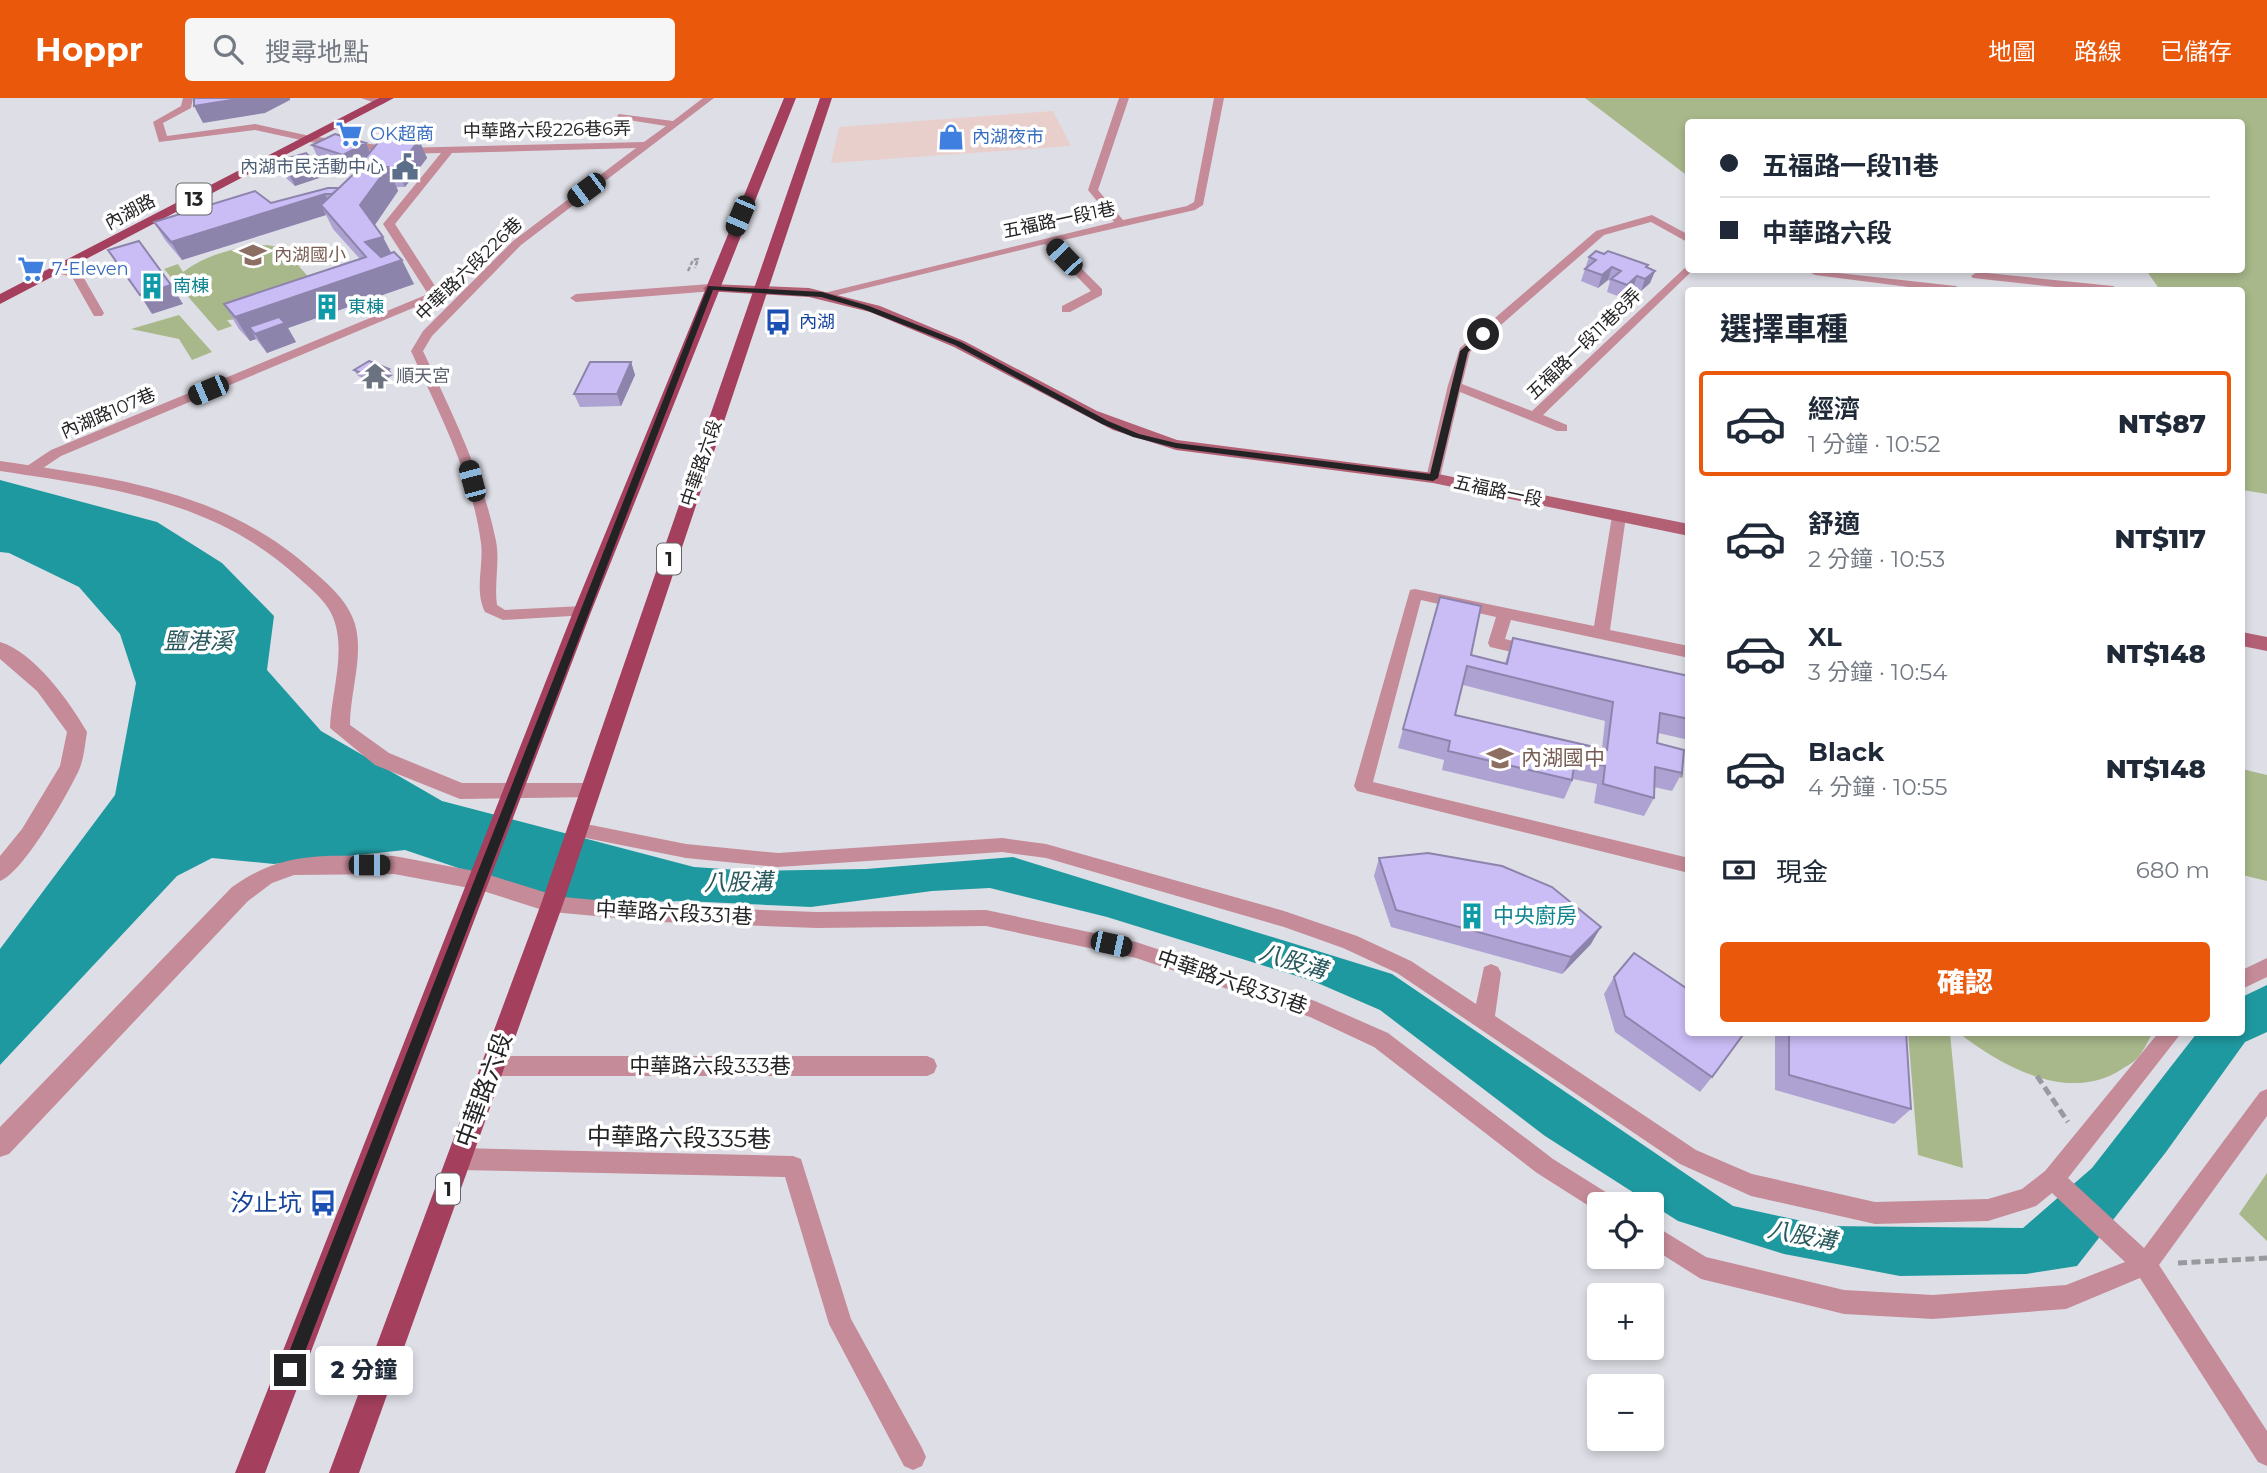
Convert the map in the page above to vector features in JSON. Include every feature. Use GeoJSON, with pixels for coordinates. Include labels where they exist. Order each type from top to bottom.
{"type":"FeatureCollection","features":[{"type":"Feature","properties":{"kind":"main road"},"geometry":{"type":"LineString","coordinates":[[250,1473],[583,611],[710,288],[790,98]]}},
{"type":"Feature","properties":{"kind":"main road","name":"中華路六段"},"geometry":{"type":"LineString","coordinates":[[576,829],[826,98]]}},
{"type":"Feature","properties":{"kind":"main road","name":"內湖路"},"geometry":{"type":"LineString","coordinates":[[0,300],[384,100]]}},
{"type":"Feature","properties":{"kind":"main road","name":"五福路一段"},"geometry":{"type":"LineString","coordinates":[[710,288],[761,289],[822,295],[866,307],[958,343],[1136,436],[1176,446],[1433,478],[1685,529]]}},
{"type":"Feature","properties":{"kind":"main road"},"geometry":{"type":"LineString","coordinates":[[2245,640],[2267,644]]}},
{"type":"Feature","properties":{"kind":"main road","name":"1"},"geometry":{"type":"LineString","coordinates":[[552,904],[576,829]]}},
{"type":"Feature","properties":{"kind":"main road","name":"中華路六段"},"geometry":{"type":"LineString","coordinates":[[344,1473],[552,904]]}},
{"type":"Feature","properties":{"kind":"street"},"geometry":{"type":"LineString","coordinates":[[0,466],[110,482],[155,493],[211,511],[262,537],[304,571],[341,612],[347,642],[340,728],[383,758],[460,791],[589,791]]}},
{"type":"Feature","properties":{"kind":"street"},"geometry":{"type":"LineString","coordinates":[[0,649],[28,667],[55,695],[77,732],[70,767],[30,835],[0,872]]}},
{"type":"Feature","properties":{"kind":"street"},"geometry":{"type":"LineString","coordinates":[[0,1145],[240,894],[264,876],[294,866],[394,865],[480,881],[552,904]]}},
{"type":"Feature","properties":{"kind":"lane"},"geometry":{"type":"LineString","coordinates":[[188,98],[186,108],[158,122],[163,140],[255,127],[310,139],[401,151],[449,150]]}},
{"type":"Feature","properties":{"kind":"lane"},"geometry":{"type":"LineString","coordinates":[[366,98],[384,100]]}},
{"type":"Feature","properties":{"kind":"lane","name":"中華路六段226巷"},"geometry":{"type":"LineString","coordinates":[[583,611],[503,615],[490,608],[487,587],[489,544],[467,460],[417,351],[427,334],[517,243],[709,98]]}},
{"type":"Feature","properties":{"kind":"lane"},"geometry":{"type":"LineString","coordinates":[[1122,225],[1093,190],[1124,98]]}},
{"type":"Feature","properties":{"kind":"lane","name":"五福路一段1巷"},"geometry":{"type":"LineString","coordinates":[[822,295],[1047,240],[1179,213],[1199,203],[1219,98]]}},
{"type":"Feature","properties":{"kind":"lane"},"geometry":{"type":"LineString","coordinates":[[622,116],[675,124]]}},
{"type":"Feature","properties":{"kind":"lane","name":"中華路六段226巷6弄"},"geometry":{"type":"LineString","coordinates":[[449,150],[646,145]]}},
{"type":"Feature","properties":{"kind":"lane"},"geometry":{"type":"LineString","coordinates":[[447,314],[389,224],[449,150]]}},
{"type":"Feature","properties":{"kind":"lane"},"geometry":{"type":"LineString","coordinates":[[1433,478],[1464,351],[1600,233],[1652,218],[1685,238]]}},
{"type":"Feature","properties":{"kind":"lane"},"geometry":{"type":"LineString","coordinates":[[1047,240],[1098,292],[1066,309]]}},
{"type":"Feature","properties":{"kind":"lane"},"geometry":{"type":"LineString","coordinates":[[57,270],[77,275],[98,313]]}},
{"type":"Feature","properties":{"kind":"lane","name":"五福路一段11巷8弄"},"geometry":{"type":"LineString","coordinates":[[1454,385],[1534,416],[1685,271]]}},
{"type":"Feature","properties":{"kind":"lane"},"geometry":{"type":"LineString","coordinates":[[1823,273],[1932,287]]}},
{"type":"Feature","properties":{"kind":"lane"},"geometry":{"type":"LineString","coordinates":[[1983,273],[2090,287]]}},
{"type":"Feature","properties":{"kind":"lane"},"geometry":{"type":"LineString","coordinates":[[576,298],[710,288]]}},
{"type":"Feature","properties":{"kind":"lane","name":"內湖路107巷"},"geometry":{"type":"LineString","coordinates":[[29,471],[56,453],[435,295]]}},
{"type":"Feature","properties":{"kind":"lane"},"geometry":{"type":"LineString","coordinates":[[1534,416],[1562,428]]}},
{"type":"Feature","properties":{"kind":"lane"},"geometry":{"type":"LineString","coordinates":[[1601,634],[1619,516]]}},
{"type":"Feature","properties":{"kind":"lane"},"geometry":{"type":"LineString","coordinates":[[1685,651],[1415,594],[1363,786],[1685,865]]}},
{"type":"Feature","properties":{"kind":"lane"},"geometry":{"type":"LineString","coordinates":[[1504,613],[1496,643],[1547,654]]}},
{"type":"Feature","properties":{"kind":"lane"},"geometry":{"type":"LineString","coordinates":[[576,829],[686,851],[778,860],[1002,845],[1046,851],[1284,919],[1350,942],[1404,967],[1688,1157],[1751,1185],[1875,1213],[1988,1210],[2028,1198],[2053,1179],[2169,1036]]}},
{"type":"Feature","properties":{"kind":"lane","name":"中華路六段331巷"},"geometry":{"type":"LineString","coordinates":[[552,904],[661,915],[817,920],[986,918],[1136,950],[1315,1010],[1381,1040],[1545,1166],[1587,1193]]}},
{"type":"Feature","properties":{"kind":"lane"},"geometry":{"type":"LineString","coordinates":[[2245,978],[2267,967]]}},
{"type":"Feature","properties":{"kind":"lane"},"geometry":{"type":"LineString","coordinates":[[1484,1021],[1490,973]]}},
{"type":"Feature","properties":{"kind":"lane","name":"中華路六段333巷"},"geometry":{"type":"LineString","coordinates":[[492,1066],[927,1066]]}},
{"type":"Feature","properties":{"kind":"lane"},"geometry":{"type":"LineString","coordinates":[[1664,1243],[1701,1267],[1843,1302],[1920,1306],[2066,1297],[2145,1265],[2267,1099]]}},
{"type":"Feature","properties":{"kind":"lane","name":"中華路六段335巷"},"geometry":{"type":"LineString","coordinates":[[459,1159],[793,1167],[841,1324],[913,1457]]}},
{"type":"Feature","properties":{"kind":"lane"},"geometry":{"type":"LineString","coordinates":[[2053,1179],[2145,1265],[2267,1453]]}},
{"type":"Feature","properties":{"kind":"path"},"geometry":{"type":"LineString","coordinates":[[687,274],[692,260],[698,259],[695,268]]}},
{"type":"Feature","properties":{"kind":"path"},"geometry":{"type":"LineString","coordinates":[[1674,774],[1685,777]]}},
{"type":"Feature","properties":{"kind":"path"},"geometry":{"type":"LineString","coordinates":[[2037,1076],[2082,1141]]}},
{"type":"Feature","properties":{"kind":"path"},"geometry":{"type":"LineString","coordinates":[[2145,1265],[2267,1258]]}},
{"type":"Feature","properties":{"kind":"shaded area","name":"內湖夜市"},"geometry":{"type":"Polygon","coordinates":[[[1053,111],[1071,146],[831,163],[839,127],[1053,111]]]}},
{"type":"Feature","properties":{"kind":"green space"},"geometry":{"type":"Polygon","coordinates":[[[1585,98],[2267,98],[2267,494],[2245,490],[2245,287],[2158,287],[2148,273],[2245,273],[2245,119],[1685,119],[1685,174],[1585,98]]]}},
{"type":"Feature","properties":{"kind":"green space"},"geometry":{"type":"Polygon","coordinates":[[[267,245],[283,248],[312,281],[255,318],[227,320],[232,326],[218,331],[164,269],[178,264],[183,272],[223,252],[267,245]]]}},
{"type":"Feature","properties":{"kind":"green space"},"geometry":{"type":"Polygon","coordinates":[[[179,315],[212,352],[192,360],[179,339],[131,329],[179,315]]]}},
{"type":"Feature","properties":{"kind":"green space"},"geometry":{"type":"Polygon","coordinates":[[[2245,770],[2267,775],[2267,881],[2245,876],[2245,770]]]}},
{"type":"Feature","properties":{"kind":"green space"},"geometry":{"type":"Polygon","coordinates":[[[1908,1036],[1950,1036],[1963,1168],[1918,1155],[1908,1036]]]}},
{"type":"Feature","properties":{"kind":"green space"},"geometry":{"type":"Polygon","coordinates":[[[1963,1036],[2151,1036],[2131,1063],[2102,1079],[2081,1083],[2037,1077],[2016,1069],[1963,1036]]]}},
{"type":"Feature","properties":{"kind":"green space"},"geometry":{"type":"Polygon","coordinates":[[[2267,1173],[2267,1241],[2239,1214],[2267,1173]]]}},
{"type":"Feature","properties":{"kind":"water"},"geometry":{"type":"Polygon","coordinates":[[[0,480],[157,522],[222,563],[274,616],[267,670],[321,731],[442,801],[694,867],[752,871],[866,869],[1013,857],[1392,974],[1733,1206],[1825,1226],[2023,1228],[2092,1168],[2195,1036],[2245,1036],[2245,996],[2267,985],[2267,1032],[2245,1042],[2166,1152],[2077,1266],[2026,1274],[1900,1276],[1784,1254],[1678,1221],[1664,1212],[1664,1192],[1633,1192],[1545,1136],[1380,1010],[1313,981],[1107,917],[990,888],[932,891],[811,907],[684,901],[565,904],[405,850],[274,864],[212,858],[177,876],[0,1065],[0,949],[115,795],[136,683],[120,634],[79,587],[9,553],[0,552],[0,480]]]}},
{"type":"Feature","properties":{"kind":"building"},"geometry":{"type":"Polygon","coordinates":[[[194,98],[244,98],[194,106],[194,98]]]}},
{"type":"Feature","properties":{"kind":"building"},"geometry":{"type":"Polygon","coordinates":[[[335,134],[366,143],[343,155],[312,145],[335,134]]]}},
{"type":"Feature","properties":{"kind":"building"},"geometry":{"type":"Polygon","coordinates":[[[380,140],[419,140],[397,169],[356,169],[380,140]]]}},
{"type":"Feature","properties":{"kind":"building"},"geometry":{"type":"Polygon","coordinates":[[[306,153],[313,160],[286,168],[278,161],[306,153]]]}},
{"type":"Feature","properties":{"kind":"building"},"geometry":{"type":"Polygon","coordinates":[[[361,167],[388,167],[360,205],[383,237],[365,242],[381,257],[394,252],[402,260],[235,317],[224,304],[366,257],[321,205],[361,167]]]}},
{"type":"Feature","properties":{"kind":"building"},"geometry":{"type":"Polygon","coordinates":[[[328,188],[339,188],[332,194],[171,242],[154,222],[255,191],[271,203],[328,188]]]}},
{"type":"Feature","properties":{"kind":"building"},"geometry":{"type":"Polygon","coordinates":[[[139,241],[171,285],[140,295],[108,250],[139,241]]]}},
{"type":"Feature","properties":{"kind":"building"},"geometry":{"type":"Polygon","coordinates":[[[1596,251],[1604,254],[1608,251],[1648,265],[1646,267],[1655,271],[1645,279],[1637,276],[1627,285],[1611,279],[1621,271],[1612,267],[1602,275],[1585,269],[1596,260],[1589,257],[1596,251]]]}},
{"type":"Feature","properties":{"kind":"building"},"geometry":{"type":"Polygon","coordinates":[[[279,317],[285,323],[255,334],[249,327],[279,317]]]}},
{"type":"Feature","properties":{"kind":"building"},"geometry":{"type":"Polygon","coordinates":[[[369,361],[389,369],[374,378],[354,370],[369,361]]]}},
{"type":"Feature","properties":{"kind":"building"},"geometry":{"type":"Polygon","coordinates":[[[590,362],[631,362],[617,394],[574,394],[590,362]]]}},
{"type":"Feature","properties":{"kind":"building"},"geometry":{"type":"Polygon","coordinates":[[[1440,597],[1481,606],[1471,655],[1507,664],[1513,638],[1685,675],[1685,718],[1660,713],[1657,743],[1684,750],[1682,773],[1655,767],[1654,798],[1603,784],[1605,766],[1575,759],[1572,780],[1448,751],[1450,741],[1403,729],[1440,597]],[[1467,666],[1455,715],[1607,750],[1613,702],[1467,666]]]}},
{"type":"Feature","properties":{"kind":"building","name":"中央廚房"},"geometry":{"type":"Polygon","coordinates":[[[1428,853],[1502,866],[1552,887],[1601,927],[1571,957],[1396,910],[1379,858],[1428,853]]]}},
{"type":"Feature","properties":{"kind":"building"},"geometry":{"type":"Polygon","coordinates":[[[1634,953],[1685,987],[1685,1036],[1742,1036],[1712,1077],[1625,1016],[1614,977],[1634,953]]]}},
{"type":"Feature","properties":{"kind":"building"},"geometry":{"type":"Polygon","coordinates":[[[1789,1036],[1906,1036],[1911,1109],[1789,1075],[1789,1036]]]}},
{"type":"Feature","properties":{"kind":"place","name":"OK超商"},"geometry":{"type":"Point","coordinates":[349,134]}},
{"type":"Feature","properties":{"kind":"place","name":"內湖夜市"},"geometry":{"type":"Point","coordinates":[951,137]}},
{"type":"Feature","properties":{"kind":"place","name":"內湖市民活動中心"},"geometry":{"type":"Point","coordinates":[405,167]}},
{"type":"Feature","properties":{"kind":"place","name":"內湖國小"},"geometry":{"type":"Point","coordinates":[253,255]}},
{"type":"Feature","properties":{"kind":"place","name":"7-Eleven"},"geometry":{"type":"Point","coordinates":[31,269]}},
{"type":"Feature","properties":{"kind":"place","name":"南棟"},"geometry":{"type":"Point","coordinates":[152,286]}},
{"type":"Feature","properties":{"kind":"place","name":"東棟"},"geometry":{"type":"Point","coordinates":[327,307]}},
{"type":"Feature","properties":{"kind":"place","name":"內湖"},"geometry":{"type":"Point","coordinates":[778,322]}},
{"type":"Feature","properties":{"kind":"place","name":"順天宮"},"geometry":{"type":"Point","coordinates":[375,376]}},
{"type":"Feature","properties":{"kind":"place","name":"內湖國中"},"geometry":{"type":"Point","coordinates":[1500,758]}},
{"type":"Feature","properties":{"kind":"place","name":"中央廚房"},"geometry":{"type":"Point","coordinates":[1472,916]}},
{"type":"Feature","properties":{"kind":"place","name":"汐止坑"},"geometry":{"type":"Point","coordinates":[323,1203]}},
{"type":"Feature","properties":{"kind":"route"},"geometry":{"type":"LineString","coordinates":[[290,1370],[710,288],[761,289],[822,295],[866,307],[958,343],[1136,436],[1176,446],[1433,478],[1464,351],[1483,334]]}},
{"type":"Feature","properties":{"kind":"water label","name":"鹽港溪"},"geometry":{"type":"Point","coordinates":[198,641]}},
{"type":"Feature","properties":{"kind":"water label","name":"八股溝"},"geometry":{"type":"Point","coordinates":[738,882]}},
{"type":"Feature","properties":{"kind":"water label","name":"八股溝"},"geometry":{"type":"Point","coordinates":[1293,961]}},
{"type":"Feature","properties":{"kind":"water label","name":"八股溝"},"geometry":{"type":"Point","coordinates":[1802,1235]}}]}
